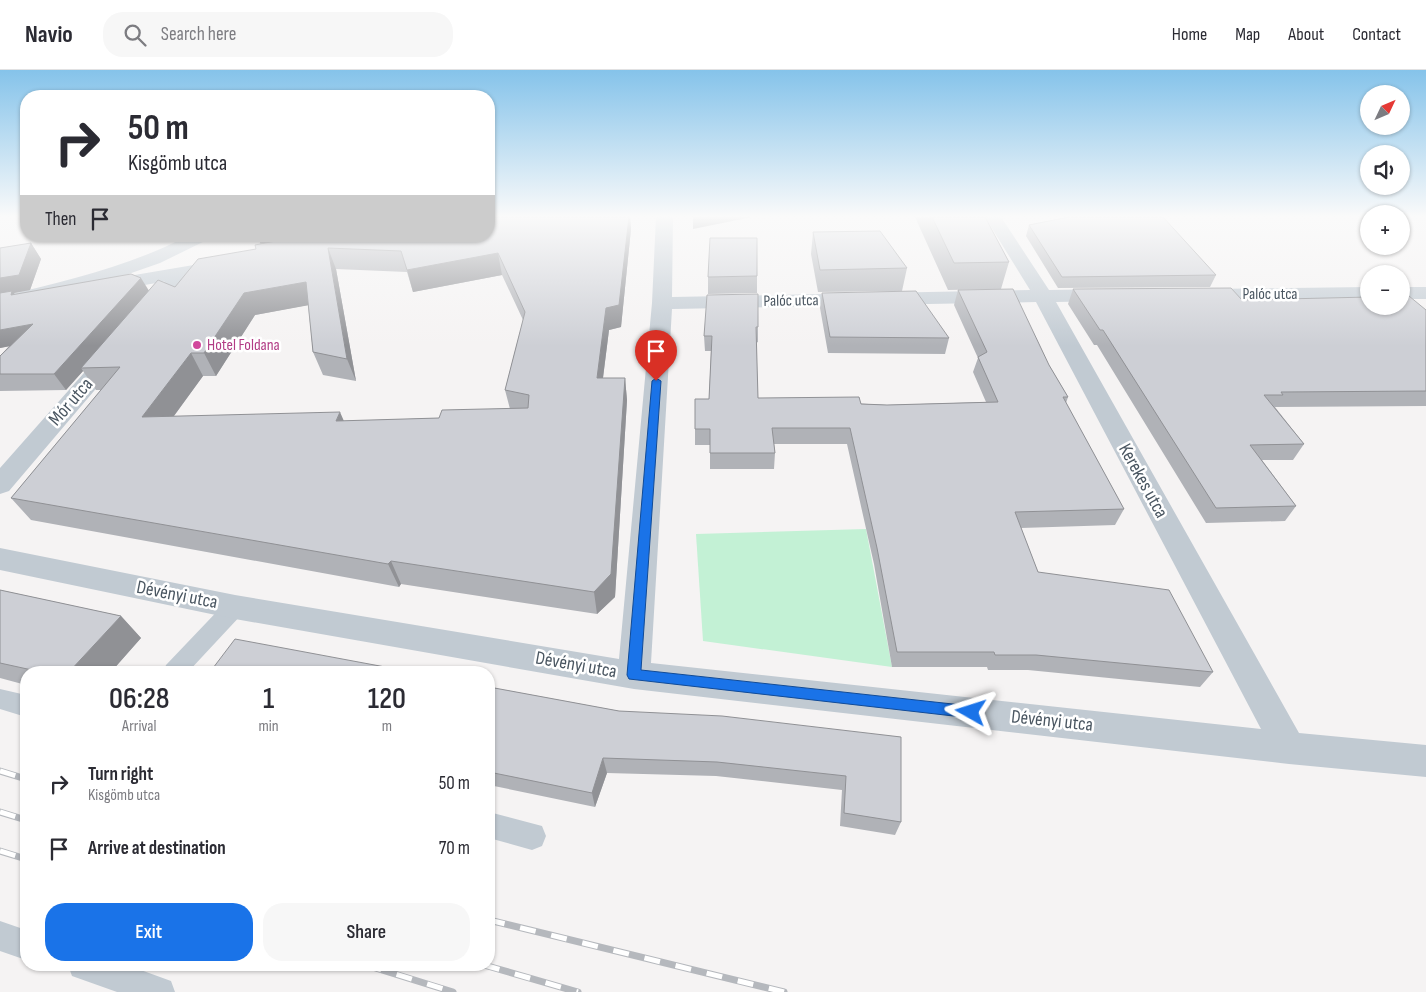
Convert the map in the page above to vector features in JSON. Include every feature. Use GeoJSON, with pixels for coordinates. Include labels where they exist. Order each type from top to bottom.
{"type":"FeatureCollection","features":[{"type":"Feature","properties":{"kind":"street"},"geometry":{"type":"LineString","coordinates":[[0,303],[151,260]]}},
{"type":"Feature","properties":{"kind":"street"},"geometry":{"type":"LineString","coordinates":[[0,303],[236,264],[212,260]]}},
{"type":"Feature","properties":{"kind":"street"},"geometry":{"type":"LineString","coordinates":[[634,675],[662,303],[663,260]]}},
{"type":"Feature","properties":{"kind":"street","name":"Kerekes utca"},"geometry":{"type":"LineString","coordinates":[[1020,260],[1043,296],[1289,748]]}},
{"type":"Feature","properties":{"kind":"street","name":"Mór utca"},"geometry":{"type":"LineString","coordinates":[[0,485],[181,274]]}},
{"type":"Feature","properties":{"kind":"street","name":"Palóc utca"},"geometry":{"type":"LineString","coordinates":[[1181,295],[1360,293]]}},
{"type":"Feature","properties":{"kind":"street"},"geometry":{"type":"LineString","coordinates":[[1410,293],[1426,293]]}},
{"type":"Feature","properties":{"kind":"street","name":"Palóc utca"},"geometry":{"type":"LineString","coordinates":[[662,303],[1122,295]]}},
{"type":"Feature","properties":{"kind":"street","name":"Dévényi utca"},"geometry":{"type":"LineString","coordinates":[[0,559],[236,606],[634,675],[1289,748],[1426,761]]}},
{"type":"Feature","properties":{"kind":"lane"},"geometry":{"type":"LineString","coordinates":[[180,666],[236,606]]}},
{"type":"Feature","properties":{"kind":"lane"},"geometry":{"type":"LineString","coordinates":[[0,699],[20,704]]}},
{"type":"Feature","properties":{"kind":"lane"},"geometry":{"type":"LineString","coordinates":[[495,827],[532,836]]}},
{"type":"Feature","properties":{"kind":"lane"},"geometry":{"type":"LineString","coordinates":[[0,936],[20,943]]}},
{"type":"Feature","properties":{"kind":"lane"},"geometry":{"type":"LineString","coordinates":[[100,971],[160,992]]}},
{"type":"Feature","properties":{"kind":"green space"},"geometry":{"type":"Polygon","coordinates":[[[866,529],[892,667],[703,641],[696,534],[866,529]]]}},
{"type":"Feature","properties":{"kind":"building"},"geometry":{"type":"Polygon","coordinates":[[[0,260],[25,260],[19,275],[0,278],[0,260]]]}},
{"type":"Feature","properties":{"kind":"building"},"geometry":{"type":"Polygon","coordinates":[[[197,260],[330,260],[347,359],[313,352],[306,282],[244,293],[204,353],[191,353],[142,417],[340,412],[336,421],[439,418],[442,410],[528,408],[529,395],[505,390],[525,312],[501,260],[624,260],[619,305],[606,308],[597,378],[625,378],[611,574],[594,592],[391,561],[388,564],[11,498],[120,367],[81,368],[158,280],[175,287],[197,260]]]}},
{"type":"Feature","properties":{"kind":"building"},"geometry":{"type":"Polygon","coordinates":[[[404,260],[460,260],[407,270],[404,260]]]}},
{"type":"Feature","properties":{"kind":"building"},"geometry":{"type":"Polygon","coordinates":[[[709,260],[757,260],[757,276],[708,277],[709,260]]]}},
{"type":"Feature","properties":{"kind":"building"},"geometry":{"type":"Polygon","coordinates":[[[818,260],[901,260],[907,268],[820,270],[818,260]]]}},
{"type":"Feature","properties":{"kind":"building"},"geometry":{"type":"Polygon","coordinates":[[[953,260],[1008,260],[1009,262],[954,263],[953,260]]]}},
{"type":"Feature","properties":{"kind":"building"},"geometry":{"type":"Polygon","coordinates":[[[1051,260],[1202,260],[1216,275],[1062,277],[1051,260]]]}},
{"type":"Feature","properties":{"kind":"building"},"geometry":{"type":"Polygon","coordinates":[[[131,274],[141,278],[54,374],[0,374],[0,356],[33,324],[0,330],[0,293],[12,291],[11,295],[131,274]]]}},
{"type":"Feature","properties":{"kind":"building"},"geometry":{"type":"Polygon","coordinates":[[[1231,288],[1242,300],[1360,297],[1360,315],[1410,315],[1410,297],[1426,310],[1426,391],[1281,392],[1283,395],[1264,395],[1304,444],[1250,445],[1296,506],[1216,508],[1103,330],[1100,330],[1073,289],[1231,288]]]}},
{"type":"Feature","properties":{"kind":"building"},"geometry":{"type":"Polygon","coordinates":[[[1013,289],[1049,365],[1068,397],[1063,397],[1124,509],[1015,512],[1038,572],[1169,590],[1213,672],[1036,655],[995,655],[994,652],[897,652],[877,548],[850,428],[772,428],[775,453],[710,453],[710,429],[695,429],[695,399],[709,399],[712,336],[704,336],[707,295],[758,294],[758,327],[756,327],[758,398],[859,397],[861,404],[887,405],[998,402],[978,357],[987,352],[958,290],[1013,289]]]}},
{"type":"Feature","properties":{"kind":"building"},"geometry":{"type":"Polygon","coordinates":[[[916,291],[949,338],[830,337],[822,293],[916,291]]]}},
{"type":"Feature","properties":{"kind":"building"},"geometry":{"type":"Polygon","coordinates":[[[0,590],[121,616],[75,666],[20,667],[0,663],[0,590]]]}},
{"type":"Feature","properties":{"kind":"building"},"geometry":{"type":"Polygon","coordinates":[[[235,639],[380,666],[215,666],[235,639]]]}},
{"type":"Feature","properties":{"kind":"building"},"geometry":{"type":"Polygon","coordinates":[[[495,688],[619,711],[722,716],[901,737],[901,822],[844,813],[846,776],[717,762],[603,758],[592,793],[495,773],[495,688]]]}},
{"type":"Feature","properties":{"kind":"railway"},"geometry":{"type":"LineString","coordinates":[[0,771],[20,777]]}},
{"type":"Feature","properties":{"kind":"railway"},"geometry":{"type":"LineString","coordinates":[[0,812],[20,818]]}},
{"type":"Feature","properties":{"kind":"railway"},"geometry":{"type":"LineString","coordinates":[[0,851],[20,857]]}},
{"type":"Feature","properties":{"kind":"railway"},"geometry":{"type":"LineString","coordinates":[[495,921],[784,992]]}},
{"type":"Feature","properties":{"kind":"railway"},"geometry":{"type":"LineString","coordinates":[[495,968],[578,992]]}},
{"type":"Feature","properties":{"kind":"railway"},"geometry":{"type":"LineString","coordinates":[[385,971],[453,992]]}},
{"type":"Feature","properties":{"kind":"place","name":"Hotel Foldana"},"geometry":{"type":"Point","coordinates":[197,345]}},
{"type":"Feature","properties":{"kind":"route"},"geometry":{"type":"LineString","coordinates":[[656,381],[634,675],[971,712]]}}]}
